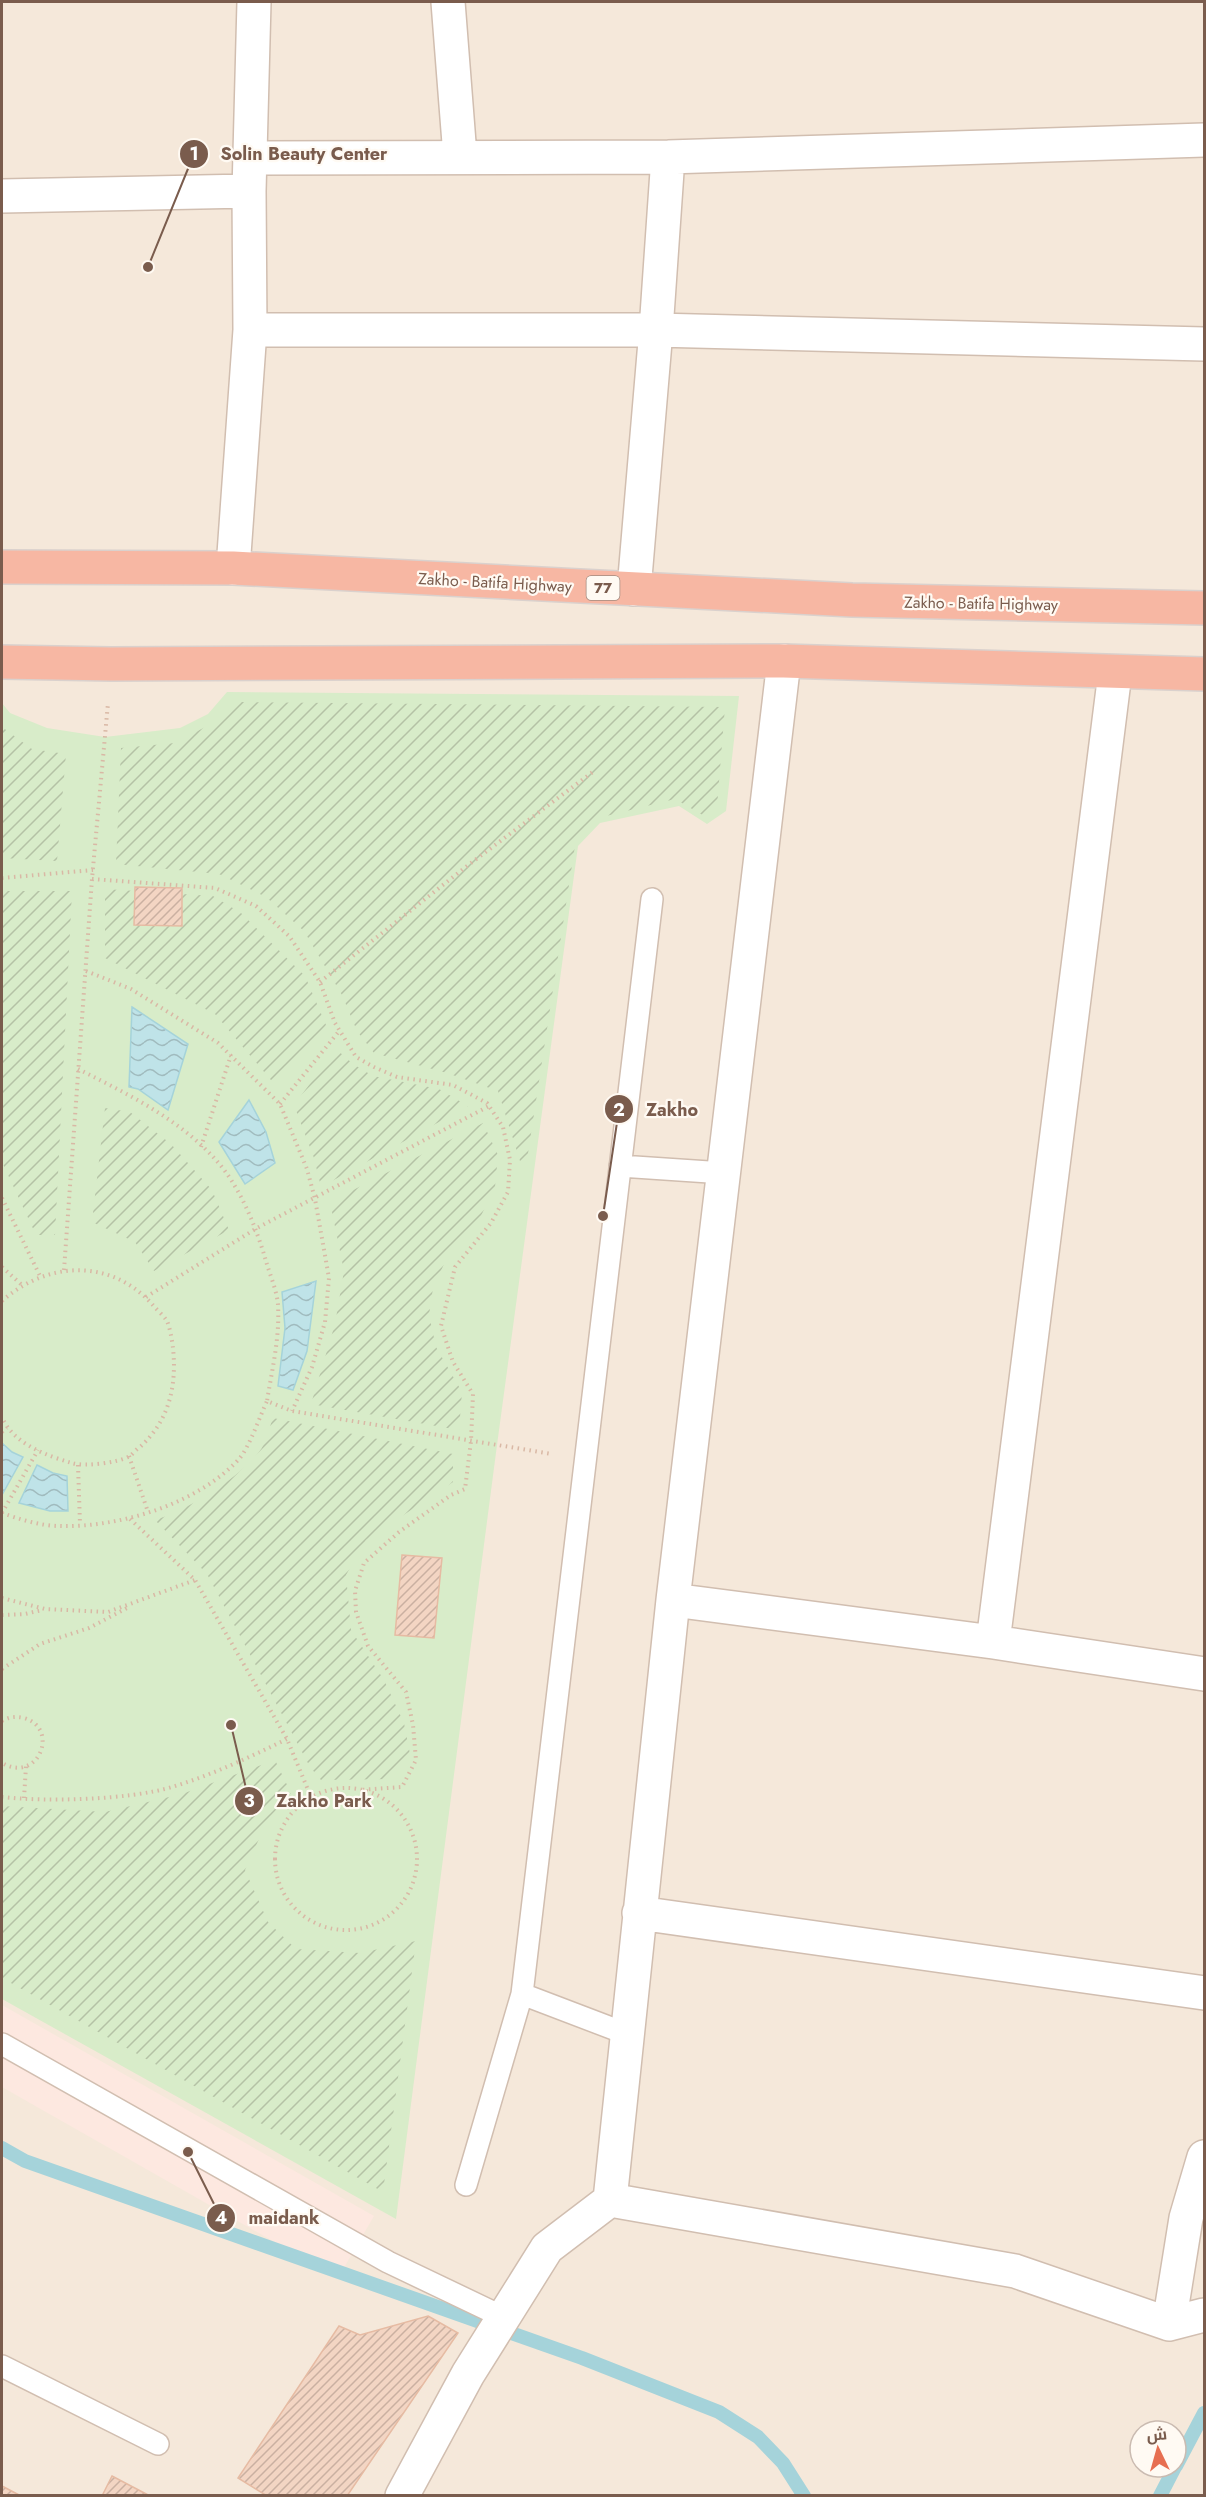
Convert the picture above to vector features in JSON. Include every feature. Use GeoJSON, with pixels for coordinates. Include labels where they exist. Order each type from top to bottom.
{"type":"FeatureCollection","features":[{"type":"Feature","properties":{"kind":"highway","name":"Zakho - Batifa Highway"},"geometry":{"type":"LineString","coordinates":[[2,567],[233,568],[852,600],[1204,608]]}},
{"type":"Feature","properties":{"kind":"highway"},"geometry":{"type":"LineString","coordinates":[[2,662],[111,664],[784,661],[1204,674]]}},
{"type":"Feature","properties":{"kind":"street"},"geometry":{"type":"LineString","coordinates":[[233,568],[250,330],[249,191],[254,2]]}},
{"type":"Feature","properties":{"kind":"street"},"geometry":{"type":"LineString","coordinates":[[448,2],[460,156]]}},
{"type":"Feature","properties":{"kind":"street"},"geometry":{"type":"LineString","coordinates":[[250,158],[668,157],[1204,140]]}},
{"type":"Feature","properties":{"kind":"street"},"geometry":{"type":"LineString","coordinates":[[633,589],[656,330],[668,157]]}},
{"type":"Feature","properties":{"kind":"street"},"geometry":{"type":"LineString","coordinates":[[2,196],[249,191]]}},
{"type":"Feature","properties":{"kind":"street"},"geometry":{"type":"LineString","coordinates":[[250,330],[656,330],[1204,344]]}},
{"type":"Feature","properties":{"kind":"street"},"geometry":{"type":"LineString","coordinates":[[402,2496],[468,2374],[547,2248],[610,2200],[673,1600],[784,661]]}},
{"type":"Feature","properties":{"kind":"street"},"geometry":{"type":"LineString","coordinates":[[993,1642],[1115,673]]}},
{"type":"Feature","properties":{"kind":"street"},"geometry":{"type":"LineString","coordinates":[[673,1600],[993,1642],[1204,1674]]}},
{"type":"Feature","properties":{"kind":"street"},"geometry":{"type":"LineString","coordinates":[[639,1913],[1204,1994]]}},
{"type":"Feature","properties":{"kind":"street"},"geometry":{"type":"LineString","coordinates":[[1169,2324],[1186,2218],[1204,2157]]}},
{"type":"Feature","properties":{"kind":"street"},"geometry":{"type":"LineString","coordinates":[[610,2200],[1015,2271],[1169,2324],[1204,2315]]}},
{"type":"Feature","properties":{"kind":"lane"},"geometry":{"type":"LineString","coordinates":[[466,2185],[522,1994],[652,899]]}},
{"type":"Feature","properties":{"kind":"lane"},"geometry":{"type":"LineString","coordinates":[[620,1166],[724,1173]]}},
{"type":"Feature","properties":{"kind":"lane"},"geometry":{"type":"LineString","coordinates":[[522,1994],[627,2034]]}},
{"type":"Feature","properties":{"kind":"lane"},"geometry":{"type":"LineString","coordinates":[[2,2044],[388,2262],[504,2317]]}},
{"type":"Feature","properties":{"kind":"lane"},"geometry":{"type":"LineString","coordinates":[[2,2366],[158,2444]]}},
{"type":"Feature","properties":{"kind":"path"},"geometry":{"type":"LineString","coordinates":[[64,1270],[92,879],[111,664]]}},
{"type":"Feature","properties":{"kind":"path"},"geometry":{"type":"LineString","coordinates":[[320,982],[467,866],[594,771]]}},
{"type":"Feature","properties":{"kind":"path"},"geometry":{"type":"LineString","coordinates":[[2,878],[93,870]]}},
{"type":"Feature","properties":{"kind":"path"},"geometry":{"type":"LineString","coordinates":[[92,879],[215,888],[256,906],[289,936],[320,982],[340,1030],[356,1057],[397,1077],[453,1085],[489,1106],[503,1127],[510,1160],[508,1192],[491,1223],[455,1267],[441,1326],[453,1362],[473,1394],[471,1441],[465,1489],[450,1495],[399,1532],[364,1563],[355,1591],[356,1612],[368,1646],[406,1692],[413,1725],[416,1760],[402,1787],[336,1789],[311,1797],[301,1804],[287,1820],[276,1847],[277,1876],[285,1896],[305,1917],[327,1927],[341,1930],[371,1926],[395,1911],[410,1891],[417,1870],[415,1839],[403,1815],[379,1796],[359,1790]]}},
{"type":"Feature","properties":{"kind":"path"},"geometry":{"type":"LineString","coordinates":[[86,971],[131,989],[218,1043],[280,1104],[307,1169],[315,1199],[329,1278],[325,1322],[312,1366],[292,1411]]}},
{"type":"Feature","properties":{"kind":"path"},"geometry":{"type":"LineString","coordinates":[[280,1104],[340,1030]]}},
{"type":"Feature","properties":{"kind":"path"},"geometry":{"type":"LineString","coordinates":[[201,1147],[231,1055]]}},
{"type":"Feature","properties":{"kind":"path"},"geometry":{"type":"LineString","coordinates":[[38,1450],[2,1513],[58,1526],[130,1519],[171,1505],[210,1483],[240,1458],[267,1401],[275,1350],[278,1304],[257,1228],[242,1199],[216,1160],[175,1125],[121,1091],[78,1069]]}},
{"type":"Feature","properties":{"kind":"path"},"geometry":{"type":"LineString","coordinates":[[146,1297],[257,1228],[489,1106]]}},
{"type":"Feature","properties":{"kind":"path"},"geometry":{"type":"LineString","coordinates":[[2,1198],[41,1278]]}},
{"type":"Feature","properties":{"kind":"path"},"geometry":{"type":"LineString","coordinates":[[2,1267],[23,1286]]}},
{"type":"Feature","properties":{"kind":"path"},"geometry":{"type":"LineString","coordinates":[[2,1301],[23,1286],[64,1270],[105,1273],[129,1284],[146,1297],[167,1321],[174,1359],[170,1402],[162,1421],[149,1438],[129,1456],[96,1464],[78,1465],[47,1456],[7,1428],[2,1417]]}},
{"type":"Feature","properties":{"kind":"path"},"geometry":{"type":"LineString","coordinates":[[267,1401],[292,1411],[585,1460]]}},
{"type":"Feature","properties":{"kind":"path"},"geometry":{"type":"LineString","coordinates":[[2,1432],[7,1428]]}},
{"type":"Feature","properties":{"kind":"path"},"geometry":{"type":"LineString","coordinates":[[129,1456],[148,1513]]}},
{"type":"Feature","properties":{"kind":"path"},"geometry":{"type":"LineString","coordinates":[[78,1465],[80,1524]]}},
{"type":"Feature","properties":{"kind":"path"},"geometry":{"type":"LineString","coordinates":[[130,1519],[195,1580],[287,1739],[311,1797]]}},
{"type":"Feature","properties":{"kind":"path"},"geometry":{"type":"LineString","coordinates":[[2,1598],[45,1609],[108,1612],[195,1580]]}},
{"type":"Feature","properties":{"kind":"path"},"geometry":{"type":"LineString","coordinates":[[2,1669],[40,1644],[89,1628],[141,1600]]}},
{"type":"Feature","properties":{"kind":"path"},"geometry":{"type":"LineString","coordinates":[[2,1614],[25,1614],[45,1609]]}},
{"type":"Feature","properties":{"kind":"path"},"geometry":{"type":"LineString","coordinates":[[2,1721],[10,1717],[22,1717],[33,1722],[40,1731],[42,1749],[36,1760],[26,1766],[14,1768],[2,1764]]}},
{"type":"Feature","properties":{"kind":"path"},"geometry":{"type":"LineString","coordinates":[[2,1797],[65,1799],[170,1788],[240,1762],[287,1739]]}},
{"type":"Feature","properties":{"kind":"path"},"geometry":{"type":"LineString","coordinates":[[24,1798],[26,1766]]}},
{"type":"Feature","properties":{"kind":"shaded area"},"geometry":{"type":"Polygon","coordinates":[[[2,2],[1204,2],[1204,2495],[2,2496],[2,2]]]}},
{"type":"Feature","properties":{"kind":"shaded area"},"geometry":{"type":"Polygon","coordinates":[[[2,2005],[374,2216],[338,2278],[2,2087],[2,2005]]]}},
{"type":"Feature","properties":{"kind":"green space"},"geometry":{"type":"Polygon","coordinates":[[[227,692],[739,696],[726,811],[707,824],[679,806],[600,823],[578,846],[396,2219],[2,1999],[2,703],[10,713],[47,728],[105,737],[180,728],[208,714],[227,692]]]}},
{"type":"Feature","properties":{"kind":"green space"},"geometry":{"type":"Polygon","coordinates":[[[239,702],[725,707],[717,807],[706,817],[675,799],[594,819],[576,839],[527,1160],[520,1161],[498,1091],[447,1073],[374,1053],[357,1031],[342,995],[304,931],[266,897],[219,874],[116,864],[121,748],[175,743],[209,725],[239,702]]]}},
{"type":"Feature","properties":{"kind":"green space"},"geometry":{"type":"Polygon","coordinates":[[[2,727],[32,749],[66,754],[57,861],[2,858],[2,727]]]}},
{"type":"Feature","properties":{"kind":"green space"},"geometry":{"type":"Polygon","coordinates":[[[105,889],[213,896],[241,913],[305,976],[326,1025],[276,1086],[215,1014],[105,958],[105,889]]]}},
{"type":"Feature","properties":{"kind":"green space"},"geometry":{"type":"Polygon","coordinates":[[[2,891],[72,891],[55,1235],[36,1235],[2,1162],[2,891]]]}},
{"type":"Feature","properties":{"kind":"green space"},"geometry":{"type":"Polygon","coordinates":[[[336,1049],[353,1064],[373,1076],[439,1089],[468,1106],[321,1187],[314,1158],[294,1105],[336,1049]]]}},
{"type":"Feature","properties":{"kind":"green space"},"geometry":{"type":"Polygon","coordinates":[[[105,1108],[130,1112],[171,1144],[212,1190],[229,1230],[154,1271],[135,1242],[92,1222],[105,1108]]]}},
{"type":"Feature","properties":{"kind":"green space"},"geometry":{"type":"Polygon","coordinates":[[[483,1123],[498,1155],[495,1187],[476,1226],[450,1251],[433,1288],[429,1315],[436,1347],[462,1392],[459,1430],[311,1404],[335,1324],[344,1271],[330,1202],[483,1123]]]}},
{"type":"Feature","properties":{"kind":"green space"},"geometry":{"type":"Polygon","coordinates":[[[273,1418],[453,1454],[453,1482],[366,1540],[346,1575],[351,1630],[384,1680],[404,1723],[410,1754],[393,1779],[321,1780],[310,1767],[207,1574],[155,1520],[182,1509],[238,1473],[261,1449],[273,1418]]]}},
{"type":"Feature","properties":{"kind":"green space"},"geometry":{"type":"Polygon","coordinates":[[[275,1760],[291,1793],[268,1819],[245,1870],[268,1922],[296,1949],[360,1953],[416,1941],[383,2192],[2,1978],[2,1806],[105,1812],[182,1794],[275,1760]]]}},
{"type":"Feature","properties":{"kind":"water"},"geometry":{"type":"Polygon","coordinates":[[[132,1007],[188,1044],[168,1110],[138,1089],[129,1087],[132,1007]]]}},
{"type":"Feature","properties":{"kind":"water"},"geometry":{"type":"Polygon","coordinates":[[[249,1100],[266,1132],[275,1163],[245,1184],[219,1142],[249,1100]]]}},
{"type":"Feature","properties":{"kind":"water"},"geometry":{"type":"Polygon","coordinates":[[[316,1281],[307,1351],[293,1390],[278,1386],[285,1328],[282,1292],[316,1281]]]}},
{"type":"Feature","properties":{"kind":"water"},"geometry":{"type":"Polygon","coordinates":[[[2,1443],[12,1452],[23,1457],[2,1495],[2,1443]]]}},
{"type":"Feature","properties":{"kind":"water"},"geometry":{"type":"Polygon","coordinates":[[[37,1465],[53,1473],[67,1476],[68,1511],[50,1511],[19,1503],[37,1465]]]}},
{"type":"Feature","properties":{"kind":"building"},"geometry":{"type":"Polygon","coordinates":[[[135,887],[182,888],[182,926],[134,925],[135,887]]]}},
{"type":"Feature","properties":{"kind":"building"},"geometry":{"type":"Polygon","coordinates":[[[402,1555],[442,1558],[434,1638],[395,1635],[402,1555]]]}},
{"type":"Feature","properties":{"kind":"building"},"geometry":{"type":"Polygon","coordinates":[[[428,2316],[458,2333],[347,2496],[267,2496],[238,2478],[339,2326],[360,2335],[428,2316]]]}},
{"type":"Feature","properties":{"kind":"building"},"geometry":{"type":"Polygon","coordinates":[[[112,2476],[150,2496],[102,2496],[112,2476]]]}},
{"type":"Feature","properties":{"kind":"building"},"geometry":{"type":"Polygon","coordinates":[[[2,2486],[21,2496],[2,2496],[2,2486]]]}},
{"type":"Feature","properties":{"kind":"waterway"},"geometry":{"type":"LineString","coordinates":[[2,2148],[25,2161],[582,2358],[719,2412],[758,2437],[783,2463],[804,2496]]}},
{"type":"Feature","properties":{"kind":"waterway"},"geometry":{"type":"LineString","coordinates":[[1188,2443],[1204,2413]]}},
{"type":"Feature","properties":{"kind":"waterway"},"geometry":{"type":"LineString","coordinates":[[1160,2496],[1169,2479]]}},
{"type":"Feature","properties":{"kind":"place","name":"Solin Beauty Center"},"geometry":{"type":"Point","coordinates":[148,267]}},
{"type":"Feature","properties":{"kind":"place","name":"Zakho"},"geometry":{"type":"Point","coordinates":[603,1216]}},
{"type":"Feature","properties":{"kind":"place","name":"Zakho Park"},"geometry":{"type":"Point","coordinates":[231,1725]}},
{"type":"Feature","properties":{"kind":"place","name":"maidank"},"geometry":{"type":"Point","coordinates":[188,2152]}}]}
